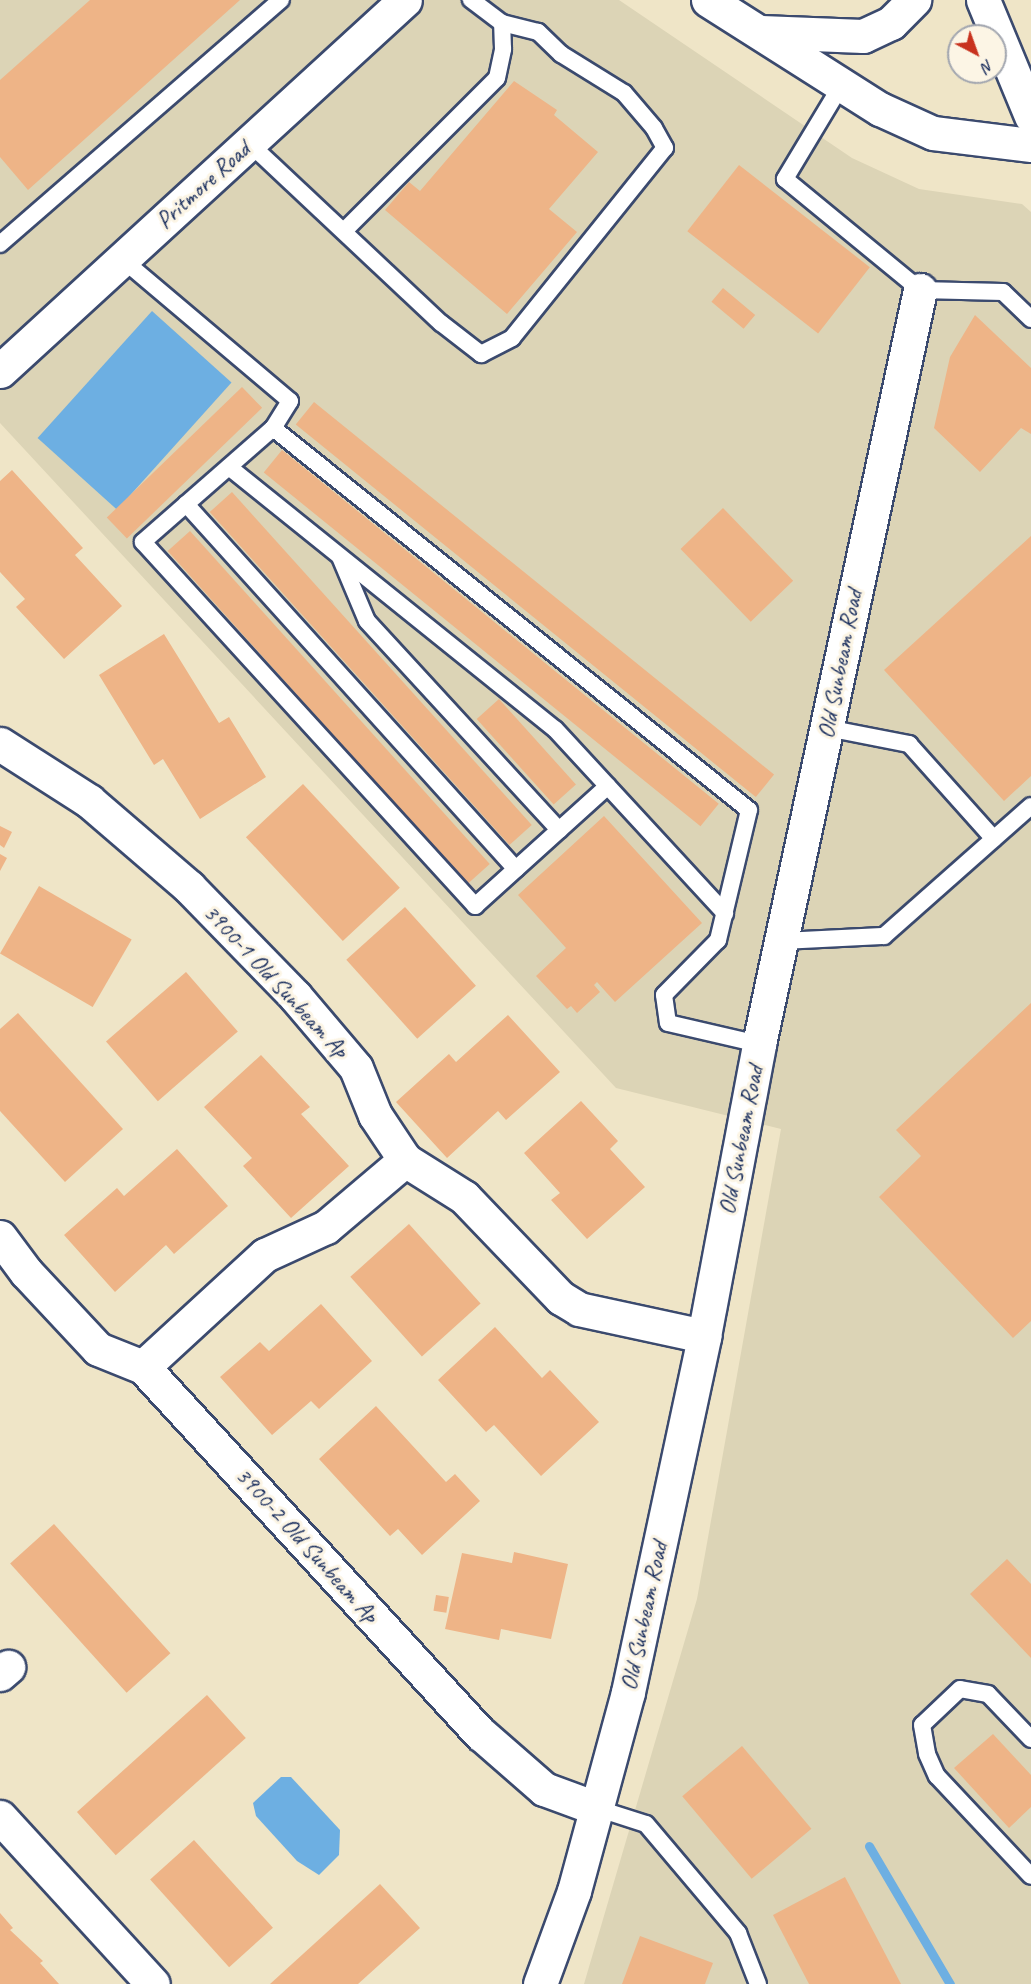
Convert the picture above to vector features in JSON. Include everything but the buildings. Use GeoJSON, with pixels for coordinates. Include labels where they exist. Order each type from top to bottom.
{"type":"FeatureCollection","features":[{"type":"Feature","properties":{"kind":"street"},"geometry":{"type":"LineString","coordinates":[[708,0],[880,108],[933,133],[1031,145]]}},
{"type":"Feature","properties":{"kind":"street"},"geometry":{"type":"LineString","coordinates":[[759,32],[863,36],[891,23],[914,0]]}},
{"type":"Feature","properties":{"kind":"street"},"geometry":{"type":"LineString","coordinates":[[983,0],[1031,116]]}},
{"type":"Feature","properties":{"kind":"street","name":"Pritmore Road"},"geometry":{"type":"LineString","coordinates":[[0,371],[249,143],[398,2]]}},
{"type":"Feature","properties":{"kind":"street","name":"Old Sunbeam Road"},"geometry":{"type":"LineString","coordinates":[[540,1984],[574,1891],[628,1692],[704,1336],[780,941],[920,290]]}},
{"type":"Feature","properties":{"kind":"street","name":"3900-1 Old Sunbeam Ap"},"geometry":{"type":"LineString","coordinates":[[0,744],[89,801],[196,895],[295,996],[356,1068],[375,1115],[405,1160],[464,1197],[561,1298],[579,1309],[704,1336]]}},
{"type":"Feature","properties":{"kind":"street"},"geometry":{"type":"LineString","coordinates":[[143,1367],[265,1255],[326,1227],[405,1160]]}},
{"type":"Feature","properties":{"kind":"street","name":"3900-2 Old Sunbeam Ap"},"geometry":{"type":"LineString","coordinates":[[0,1237],[26,1272],[98,1349],[143,1367],[481,1734],[544,1789],[596,1808]]}},
{"type":"Feature","properties":{"kind":"street"},"geometry":{"type":"LineString","coordinates":[[0,1817],[153,1984]]}},
{"type":"Feature","properties":{"kind":"lane"},"geometry":{"type":"LineString","coordinates":[[0,244],[281,0]]}},
{"type":"Feature","properties":{"kind":"lane"},"geometry":{"type":"LineString","coordinates":[[249,143],[441,323],[481,354],[512,338],[665,148],[654,128],[624,93],[561,54],[538,32],[502,23],[471,0]]}},
{"type":"Feature","properties":{"kind":"lane"},"geometry":{"type":"LineString","coordinates":[[344,231],[497,78],[503,49],[502,23]]}},
{"type":"Feature","properties":{"kind":"lane"},"geometry":{"type":"LineString","coordinates":[[842,84],[785,179],[920,290],[1003,292],[1031,319]]}},
{"type":"Feature","properties":{"kind":"lane"},"geometry":{"type":"LineString","coordinates":[[122,259],[290,401],[273,428],[143,542],[475,906],[608,786]]}},
{"type":"Feature","properties":{"kind":"lane"},"geometry":{"type":"LineString","coordinates":[[273,428],[749,810],[718,940],[664,995],[668,1023],[759,1044]]}},
{"type":"Feature","properties":{"kind":"lane"},"geometry":{"type":"LineString","coordinates":[[229,466],[555,729],[725,913]]}},
{"type":"Feature","properties":{"kind":"lane"},"geometry":{"type":"LineString","coordinates":[[186,504],[516,869]]}},
{"type":"Feature","properties":{"kind":"lane"},"geometry":{"type":"LineString","coordinates":[[339,555],[367,621],[559,830]]}},
{"type":"Feature","properties":{"kind":"lane"},"geometry":{"type":"LineString","coordinates":[[827,728],[909,744],[994,839]]}},
{"type":"Feature","properties":{"kind":"lane"},"geometry":{"type":"LineString","coordinates":[[780,941],[884,936],[1031,806]]}},
{"type":"Feature","properties":{"kind":"lane"},"geometry":{"type":"LineString","coordinates":[[1031,1739],[988,1694],[960,1689],[922,1725],[927,1754],[937,1776],[1031,1876]]}},
{"type":"Feature","properties":{"kind":"lane"},"geometry":{"type":"LineString","coordinates":[[596,1808],[646,1824],[738,1933],[758,1984]]}},
{"type":"Feature","properties":{"kind":"shaded area"},"geometry":{"type":"Polygon","coordinates":[[[0,0],[619,0],[852,158],[919,189],[1022,204],[1031,212],[1031,1984],[584,1984],[697,1599],[781,1129],[616,1088],[0,423],[0,0]]]}},
{"type":"Feature","properties":{"kind":"water"},"geometry":{"type":"Polygon","coordinates":[[[152,311],[232,383],[117,510],[38,438],[152,311]]]}},
{"type":"Feature","properties":{"kind":"water"},"geometry":{"type":"Polygon","coordinates":[[[281,1777],[291,1777],[340,1830],[339,1855],[319,1875],[297,1861],[256,1816],[253,1803],[281,1777]]]}},
{"type":"Feature","properties":{"kind":"waterway"},"geometry":{"type":"LineString","coordinates":[[869,1846],[950,1984]]}}]}
